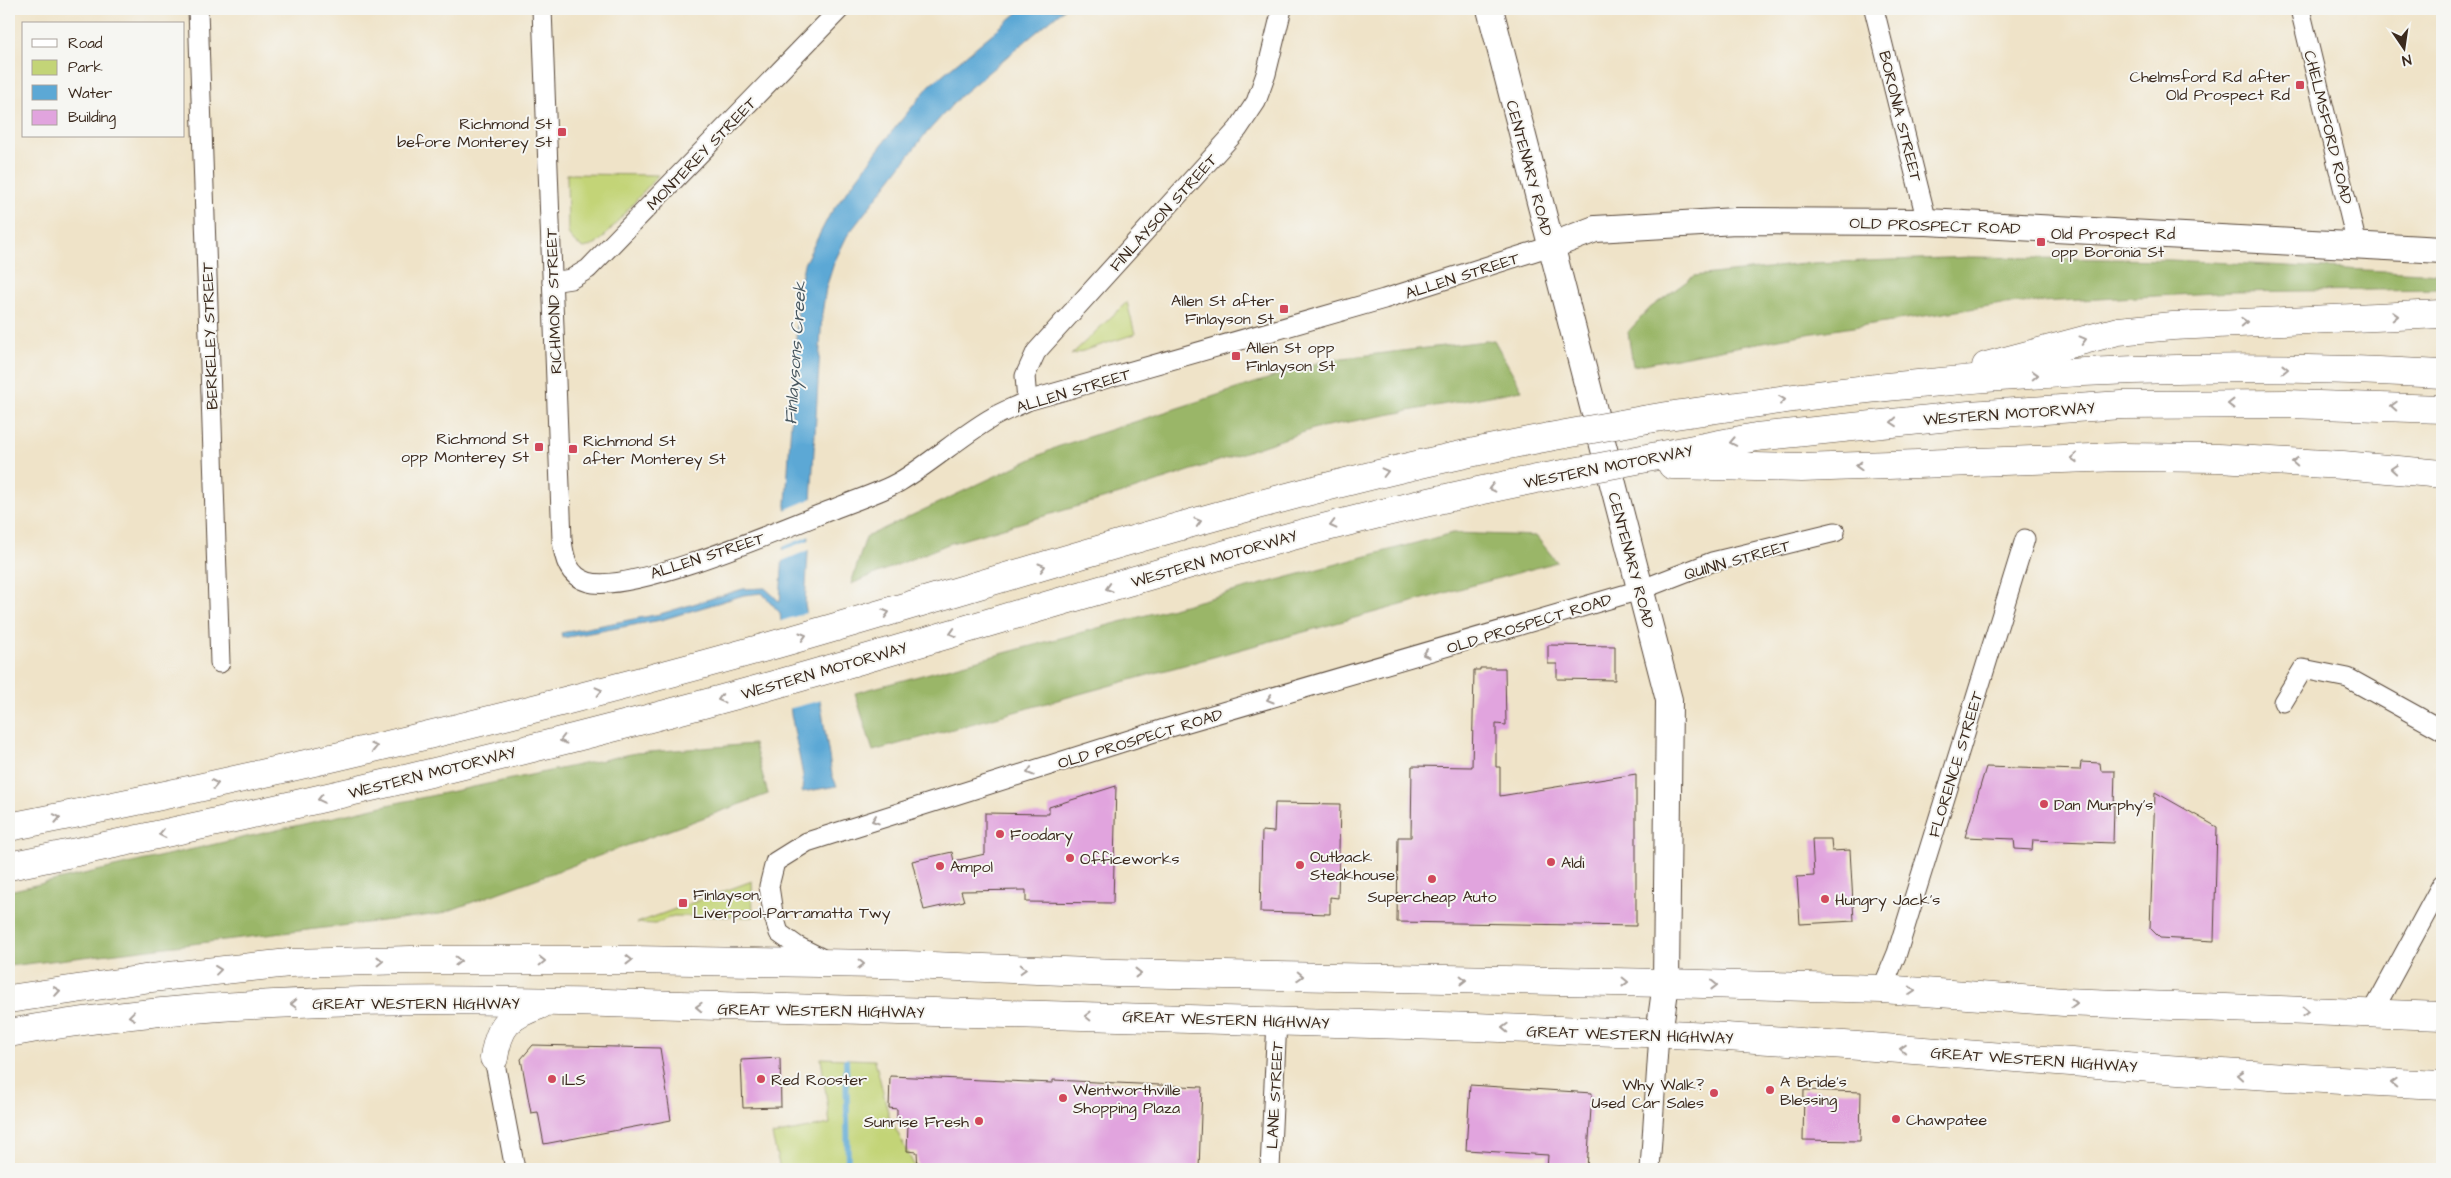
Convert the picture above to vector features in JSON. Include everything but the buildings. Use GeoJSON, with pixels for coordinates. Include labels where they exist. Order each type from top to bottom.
{"type":"FeatureCollection","features":[{"type":"Feature","properties":{"kind":"highway"},"geometry":{"type":"LineString","coordinates":[[1917,384],[2118,331],[2173,326],[2442,314]]}},
{"type":"Feature","properties":{"kind":"highway"},"geometry":{"type":"LineString","coordinates":[[9,827],[223,782],[456,727],[767,646],[1257,505],[1417,464],[1549,437],[1770,401],[1917,384],[2018,376],[2306,368],[2442,374]]}},
{"type":"Feature","properties":{"kind":"highway","name":"WESTERN MOTORWAY"},"geometry":{"type":"LineString","coordinates":[[9,866],[284,808],[438,772],[768,686],[1296,535],[1403,508],[1556,475],[1621,463],[1656,461],[1756,437],[1970,415],[2122,405],[2288,404],[2442,409]]}},
{"type":"Feature","properties":{"kind":"highway"},"geometry":{"type":"LineString","coordinates":[[1656,461],[1802,468],[2122,456],[2344,464],[2442,474]]}},
{"type":"Feature","properties":{"kind":"highway"},"geometry":{"type":"LineString","coordinates":[[9,999],[151,978],[289,963],[632,960],[832,963],[1117,973],[1882,989],[2064,1002],[2371,1015],[2442,1016]]}},
{"type":"Feature","properties":{"kind":"highway","name":"GREAT WESTERN HIGHWAY"},"geometry":{"type":"LineString","coordinates":[[9,1033],[48,1026],[166,1012],[260,1006],[374,1001],[546,1003],[1277,1020],[1659,1034],[1978,1054],[2288,1079],[2442,1085]]}},
{"type":"Feature","properties":{"kind":"highway"},"geometry":{"type":"LineString","coordinates":[[494,1058],[498,1036],[506,1023],[527,1010],[546,1003]]}},
{"type":"Feature","properties":{"kind":"main road","name":"CENTENARY ROAD"},"geometry":{"type":"LineString","coordinates":[[1490,9],[1669,700],[1666,983],[1659,1034]]}},
{"type":"Feature","properties":{"kind":"main road","name":"OLD PROSPECT ROAD"},"geometry":{"type":"LineString","coordinates":[[1551,246],[1595,230],[1736,221],[1927,222],[2442,250]]}},
{"type":"Feature","properties":{"kind":"street","name":"BERKELEY STREET"},"geometry":{"type":"LineString","coordinates":[[198,9],[220,663]]}},
{"type":"Feature","properties":{"kind":"street","name":"RICHMOND STREET"},"geometry":{"type":"LineString","coordinates":[[542,9],[563,556],[569,568],[576,576],[588,582]]}},
{"type":"Feature","properties":{"kind":"street","name":"MONTEREY STREET"},"geometry":{"type":"LineString","coordinates":[[552,282],[571,279],[588,269],[840,9]]}},
{"type":"Feature","properties":{"kind":"street","name":"FINLAYSON STREET"},"geometry":{"type":"LineString","coordinates":[[1027,401],[1024,376],[1036,352],[1238,128],[1256,102],[1266,74],[1282,9]]}},
{"type":"Feature","properties":{"kind":"street","name":"BORONIA STREET"},"geometry":{"type":"LineString","coordinates":[[1874,9],[1927,222]]}},
{"type":"Feature","properties":{"kind":"street","name":"CHELMSFORD ROAD"},"geometry":{"type":"LineString","coordinates":[[2300,9],[2358,245]]}},
{"type":"Feature","properties":{"kind":"street","name":"ALLEN STREET"},"geometry":{"type":"LineString","coordinates":[[588,582],[611,583],[627,580],[696,561],[770,535],[874,494],[899,482],[990,419],[1027,401],[1384,299],[1551,246]]}},
{"type":"Feature","properties":{"kind":"street","name":"QUINN STREET"},"geometry":{"type":"LineString","coordinates":[[1640,590],[1712,562],[1835,532]]}},
{"type":"Feature","properties":{"kind":"street","name":"FLORENCE STREET"},"geometry":{"type":"LineString","coordinates":[[1882,989],[1897,953],[2025,539]]}},
{"type":"Feature","properties":{"kind":"street","name":"OLD PROSPECT ROAD"},"geometry":{"type":"LineString","coordinates":[[832,963],[797,946],[779,933],[773,913],[769,886],[775,862],[807,842],[1164,730],[1640,590]]}},
{"type":"Feature","properties":{"kind":"street"},"geometry":{"type":"LineString","coordinates":[[2283,702],[2303,670],[2348,678],[2442,730]]}},
{"type":"Feature","properties":{"kind":"street"},"geometry":{"type":"LineString","coordinates":[[2371,1015],[2442,884]]}},
{"type":"Feature","properties":{"kind":"street","name":"LANE STREET"},"geometry":{"type":"LineString","coordinates":[[1270,1169],[1277,1020]]}},
{"type":"Feature","properties":{"kind":"street"},"geometry":{"type":"LineString","coordinates":[[1650,1169],[1659,1034]]}},
{"type":"Feature","properties":{"kind":"street"},"geometry":{"type":"LineString","coordinates":[[494,1058],[515,1169]]}},
{"type":"Feature","properties":{"kind":"green space"},"geometry":{"type":"Polygon","coordinates":[[[567,174],[658,175],[603,238],[595,245],[584,248],[574,242],[568,233],[567,174]]]}},
{"type":"Feature","properties":{"kind":"green space"},"geometry":{"type":"Polygon","coordinates":[[[1972,257],[2171,260],[2442,274],[2442,289],[2233,292],[2002,304],[1801,335],[1633,366],[1628,332],[1650,308],[1694,276],[1813,263],[1972,257]]]}},
{"type":"Feature","properties":{"kind":"green space"},"geometry":{"type":"Polygon","coordinates":[[[1127,302],[1135,334],[1071,355],[1127,302]]]}},
{"type":"Feature","properties":{"kind":"green space"},"geometry":{"type":"Polygon","coordinates":[[[1494,340],[1522,390],[1316,428],[1130,491],[948,544],[851,584],[866,537],[1057,447],[1326,360],[1494,340]]]}},
{"type":"Feature","properties":{"kind":"green space"},"geometry":{"type":"Polygon","coordinates":[[[1453,533],[1536,536],[1557,562],[873,751],[855,693],[1453,533]]]}},
{"type":"Feature","properties":{"kind":"green space"},"geometry":{"type":"Polygon","coordinates":[[[754,744],[768,794],[440,914],[9,966],[9,891],[387,805],[636,753],[754,744]]]}},
{"type":"Feature","properties":{"kind":"green space"},"geometry":{"type":"Polygon","coordinates":[[[752,881],[753,917],[673,916],[655,924],[637,923],[752,881]]]}},
{"type":"Feature","properties":{"kind":"green space"},"geometry":{"type":"Polygon","coordinates":[[[821,1058],[875,1060],[889,1116],[916,1169],[780,1169],[772,1135],[830,1124],[821,1058]]]}},
{"type":"Feature","properties":{"kind":"water"},"geometry":{"type":"Polygon","coordinates":[[[1022,9],[1064,9],[960,96],[923,137],[847,236],[834,263],[826,288],[822,314],[805,604],[832,775],[837,786],[802,792],[803,776],[791,714],[780,613],[762,593],[744,595],[661,620],[562,638],[561,633],[660,614],[743,589],[765,588],[780,602],[799,289],[804,264],[830,214],[890,134],[930,85],[1022,9]]]}},
{"type":"Feature","properties":{"kind":"pier"},"geometry":{"type":"Polygon","coordinates":[[[815,497],[812,535],[780,548],[782,511],[815,497]]]}},
{"type":"Feature","properties":{"kind":"pier"},"geometry":{"type":"Polygon","coordinates":[[[812,539],[811,549],[780,562],[780,551],[812,539]]]}},
{"type":"Feature","properties":{"kind":"pier"},"geometry":{"type":"Polygon","coordinates":[[[809,612],[822,700],[788,709],[778,622],[809,612]]]}},
{"type":"Feature","properties":{"kind":"waterway","name":"Finlaysons Creek"},"geometry":{"type":"LineString","coordinates":[[846,1061],[848,1169]]}},
{"type":"Feature","properties":{"kind":"place","name":"Chelmsford Rd after Old Prospect Rd"},"geometry":{"type":"Point","coordinates":[2300,85]}},
{"type":"Feature","properties":{"kind":"place","name":"Richmond St before Monterey St"},"geometry":{"type":"Point","coordinates":[562,132]}},
{"type":"Feature","properties":{"kind":"place","name":"Old Prospect Rd opp Boronia St"},"geometry":{"type":"Point","coordinates":[2041,242]}},
{"type":"Feature","properties":{"kind":"place","name":"Allen St after Finlayson St"},"geometry":{"type":"Point","coordinates":[1284,309]}},
{"type":"Feature","properties":{"kind":"place","name":"Allen St opp Finlayson St"},"geometry":{"type":"Point","coordinates":[1236,356]}},
{"type":"Feature","properties":{"kind":"place","name":"Richmond St opp Monterey St"},"geometry":{"type":"Point","coordinates":[539,447]}},
{"type":"Feature","properties":{"kind":"place","name":"Richmond St after Monterey St"},"geometry":{"type":"Point","coordinates":[573,449]}},
{"type":"Feature","properties":{"kind":"place","name":"Dan Murphy's"},"geometry":{"type":"Point","coordinates":[2044,804]}},
{"type":"Feature","properties":{"kind":"place","name":"Foodary"},"geometry":{"type":"Point","coordinates":[1000,834]}},
{"type":"Feature","properties":{"kind":"place","name":"Officeworks"},"geometry":{"type":"Point","coordinates":[1070,858]}},
{"type":"Feature","properties":{"kind":"place","name":"Aldi"},"geometry":{"type":"Point","coordinates":[1551,862]}},
{"type":"Feature","properties":{"kind":"place","name":"Outback Steakhouse"},"geometry":{"type":"Point","coordinates":[1300,865]}},
{"type":"Feature","properties":{"kind":"place","name":"Ampol"},"geometry":{"type":"Point","coordinates":[940,866]}},
{"type":"Feature","properties":{"kind":"place","name":"Supercheap Auto"},"geometry":{"type":"Point","coordinates":[1432,879]}},
{"type":"Feature","properties":{"kind":"place","name":"Hungry Jack's"},"geometry":{"type":"Point","coordinates":[1825,899]}},
{"type":"Feature","properties":{"kind":"place","name":"Finlayson, Liverpool-Parramatta Twy"},"geometry":{"type":"Point","coordinates":[683,903]}},
{"type":"Feature","properties":{"kind":"place","name":"ILS"},"geometry":{"type":"Point","coordinates":[552,1079]}},
{"type":"Feature","properties":{"kind":"place","name":"Red Rooster"},"geometry":{"type":"Point","coordinates":[761,1079]}},
{"type":"Feature","properties":{"kind":"place","name":"A Bride's Blessing"},"geometry":{"type":"Point","coordinates":[1770,1090]}},
{"type":"Feature","properties":{"kind":"place","name":"Why Walk? Used Car Sales"},"geometry":{"type":"Point","coordinates":[1714,1093]}},
{"type":"Feature","properties":{"kind":"place","name":"Wentworthville Shopping Plaza"},"geometry":{"type":"Point","coordinates":[1063,1098]}},
{"type":"Feature","properties":{"kind":"place","name":"Chawpatee"},"geometry":{"type":"Point","coordinates":[1896,1119]}},
{"type":"Feature","properties":{"kind":"place","name":"Sunrise Fresh"},"geometry":{"type":"Point","coordinates":[979,1121]}}]}
